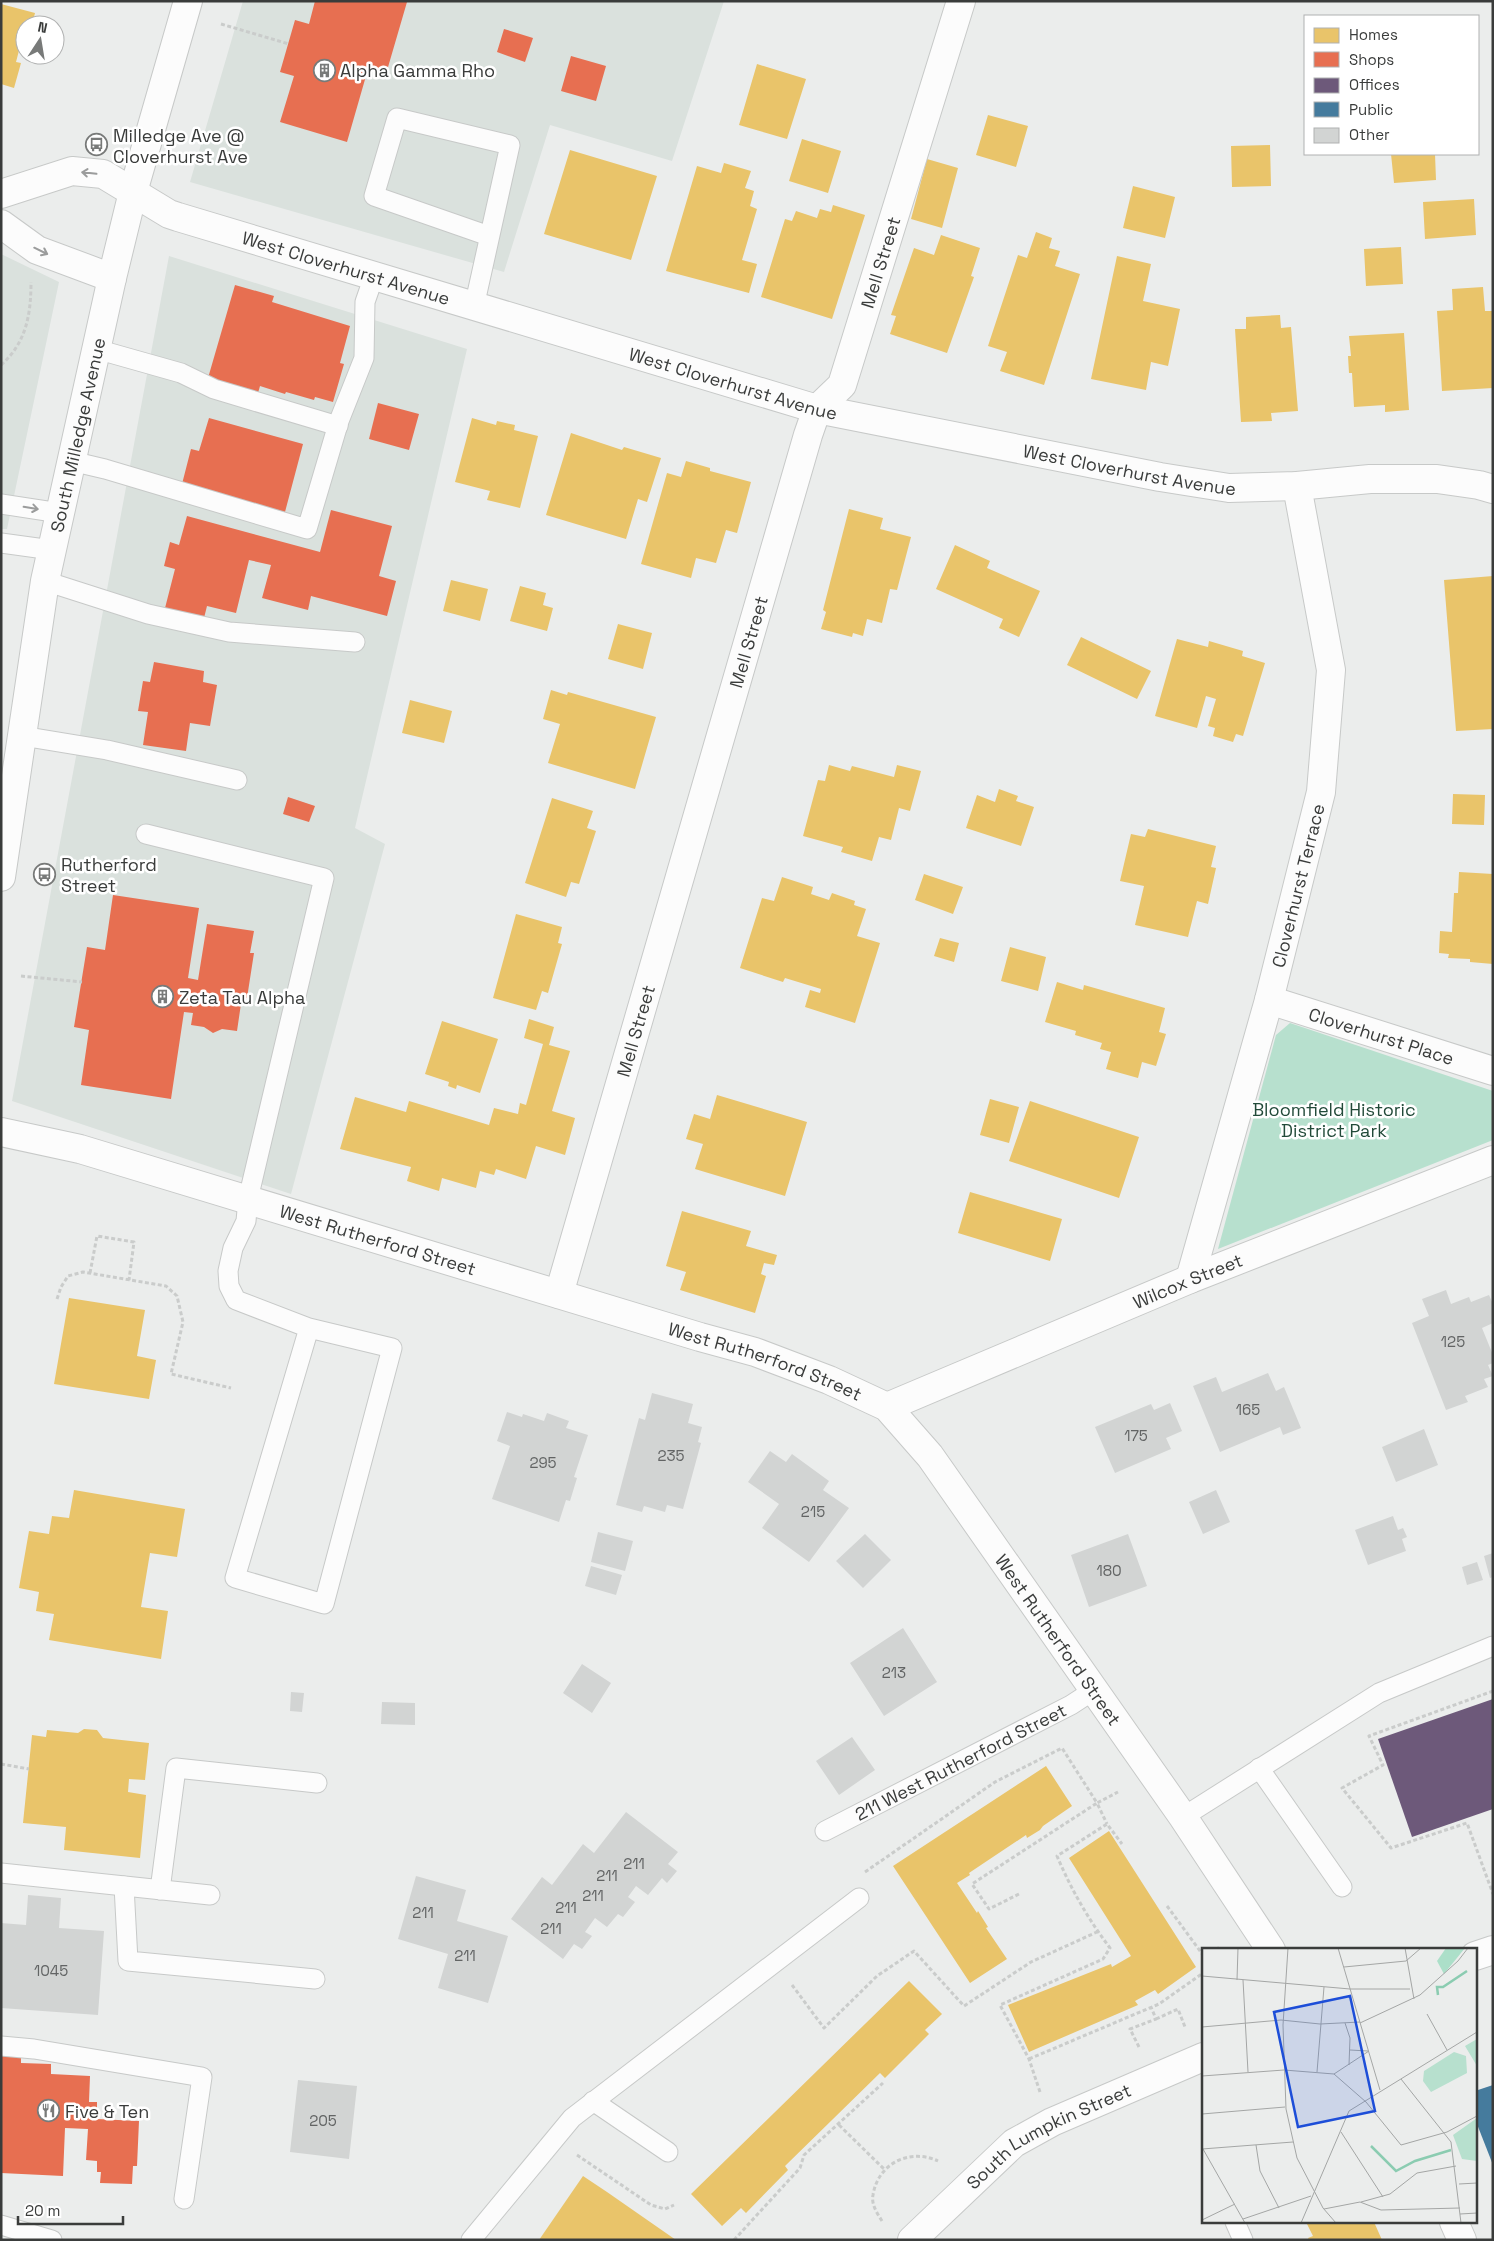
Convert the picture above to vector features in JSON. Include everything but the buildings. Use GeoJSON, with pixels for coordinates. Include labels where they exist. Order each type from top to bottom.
{"type":"FeatureCollection","features":[{"type":"Feature","properties":{"kind":"street","name":"South Milledge Avenue"},"geometry":{"type":"LineString","coordinates":[[1,877],[45,581],[112,278],[133,192],[188,1]]}},
{"type":"Feature","properties":{"kind":"street","name":"Mell Street"},"geometry":{"type":"LineString","coordinates":[[559,1294],[817,409],[842,385],[961,1]]}},
{"type":"Feature","properties":{"kind":"street","name":"West Cloverhurst Avenue"},"geometry":{"type":"LineString","coordinates":[[1,194],[72,171],[102,174],[169,214],[817,409],[1160,477],[1229,488],[1297,486],[1370,478],[1437,479],[1493,489]]}},
{"type":"Feature","properties":{"kind":"street"},"geometry":{"type":"LineString","coordinates":[[1,224],[37,250],[112,278]]}},
{"type":"Feature","properties":{"kind":"street","name":"Cloverhurst Terrace"},"geometry":{"type":"LineString","coordinates":[[1190,1279],[1269,1000],[1321,792],[1331,670],[1297,486]]}},
{"type":"Feature","properties":{"kind":"street","name":"Cloverhurst Place"},"geometry":{"type":"LineString","coordinates":[[1269,1000],[1493,1071]]}},
{"type":"Feature","properties":{"kind":"street","name":"West Rutherford Street"},"geometry":{"type":"LineString","coordinates":[[1,1132],[80,1148],[755,1352],[829,1380],[886,1407],[930,1456],[1183,1817],[1270,1948]]}},
{"type":"Feature","properties":{"kind":"street","name":"Wilcox Street"},"geometry":{"type":"LineString","coordinates":[[886,1407],[1190,1279],[1493,1160]]}},
{"type":"Feature","properties":{"kind":"street"},"geometry":{"type":"LineString","coordinates":[[1476,1956],[1493,1950]]}},
{"type":"Feature","properties":{"kind":"street","name":"South Lumpkin Street"},"geometry":{"type":"LineString","coordinates":[[912,2240],[1014,2143],[1052,2122],[1202,2057]]}},
{"type":"Feature","properties":{"kind":"street"},"geometry":{"type":"LineString","coordinates":[[1455,2224],[1462,2240]]}},
{"type":"Feature","properties":{"kind":"lane"},"geometry":{"type":"LineString","coordinates":[[474,307],[510,145],[397,118],[374,196],[489,236]]}},
{"type":"Feature","properties":{"kind":"lane"},"geometry":{"type":"LineString","coordinates":[[71,462],[104,469],[307,529],[338,426],[364,358],[365,302],[374,276]]}},
{"type":"Feature","properties":{"kind":"lane"},"geometry":{"type":"LineString","coordinates":[[96,349],[181,373],[214,389],[338,426]]}},
{"type":"Feature","properties":{"kind":"lane"},"geometry":{"type":"LineString","coordinates":[[1,504],[60,513]]}},
{"type":"Feature","properties":{"kind":"lane"},"geometry":{"type":"LineString","coordinates":[[1,543],[52,550]]}},
{"type":"Feature","properties":{"kind":"lane"},"geometry":{"type":"LineString","coordinates":[[45,581],[148,614],[229,632],[355,642]]}},
{"type":"Feature","properties":{"kind":"lane"},"geometry":{"type":"LineString","coordinates":[[22,736],[107,750],[237,780]]}},
{"type":"Feature","properties":{"kind":"lane"},"geometry":{"type":"LineString","coordinates":[[146,834],[324,878],[248,1199],[246,1221],[233,1248],[228,1271],[229,1286],[236,1300],[310,1328],[392,1348],[324,1604],[235,1578],[310,1328]]}},
{"type":"Feature","properties":{"kind":"lane"},"geometry":{"type":"LineString","coordinates":[[1183,1817],[1258,1768],[1380,1693],[1493,1646]]}},
{"type":"Feature","properties":{"kind":"lane","name":"211 West Rutherford Street"},"geometry":{"type":"LineString","coordinates":[[825,1831],[1094,1690]]}},
{"type":"Feature","properties":{"kind":"lane"},"geometry":{"type":"LineString","coordinates":[[160,1890],[176,1768],[317,1782]]}},
{"type":"Feature","properties":{"kind":"lane"},"geometry":{"type":"LineString","coordinates":[[1258,1768],[1342,1887]]}},
{"type":"Feature","properties":{"kind":"lane"},"geometry":{"type":"LineString","coordinates":[[1,1873],[210,1895]]}},
{"type":"Feature","properties":{"kind":"lane"},"geometry":{"type":"LineString","coordinates":[[124,1886],[128,1961],[315,1978]]}},
{"type":"Feature","properties":{"kind":"lane"},"geometry":{"type":"LineString","coordinates":[[471,2240],[572,2118],[859,1898]]}},
{"type":"Feature","properties":{"kind":"lane"},"geometry":{"type":"LineString","coordinates":[[1,2046],[34,2049],[202,2077],[184,2199]]}},
{"type":"Feature","properties":{"kind":"lane"},"geometry":{"type":"LineString","coordinates":[[593,2101],[668,2152]]}},
{"type":"Feature","properties":{"kind":"lane"},"geometry":{"type":"LineString","coordinates":[[1236,2224],[1243,2240]]}},
{"type":"Feature","properties":{"kind":"lane"},"geometry":{"type":"LineString","coordinates":[[1,2225],[52,2240]]}},
{"type":"Feature","properties":{"kind":"path"},"geometry":{"type":"LineString","coordinates":[[222,24],[289,44]]}},
{"type":"Feature","properties":{"kind":"path"},"geometry":{"type":"LineString","coordinates":[[1,365],[13,354],[28,326],[31,276]]}},
{"type":"Feature","properties":{"kind":"path"},"geometry":{"type":"LineString","coordinates":[[21,976],[82,982]]}},
{"type":"Feature","properties":{"kind":"path"},"geometry":{"type":"LineString","coordinates":[[90,1273],[97,1236],[134,1242],[129,1280]]}},
{"type":"Feature","properties":{"kind":"path"},"geometry":{"type":"LineString","coordinates":[[57,1299],[60,1287],[68,1276],[83,1272],[166,1286],[177,1296],[183,1322],[171,1374],[231,1388]]}},
{"type":"Feature","properties":{"kind":"path"},"geometry":{"type":"LineString","coordinates":[[1493,1691],[1369,1736],[1383,1765],[1342,1788],[1391,1848],[1467,1823],[1493,1894]]}},
{"type":"Feature","properties":{"kind":"path"},"geometry":{"type":"LineString","coordinates":[[858,1877],[995,1782],[1062,1748],[1097,1803],[1107,1824],[1122,1844]]}},
{"type":"Feature","properties":{"kind":"path"},"geometry":{"type":"LineString","coordinates":[[1,1764],[29,1769]]}},
{"type":"Feature","properties":{"kind":"path"},"geometry":{"type":"LineString","coordinates":[[1019,1894],[989,1909],[972,1884],[1097,1803],[1118,1792]]}},
{"type":"Feature","properties":{"kind":"path"},"geometry":{"type":"LineString","coordinates":[[1040,2092],[1029,2059],[1000,2005],[1103,1958],[1110,1948],[1097,1932],[1070,1888],[1057,1856],[1107,1824]]}},
{"type":"Feature","properties":{"kind":"path"},"geometry":{"type":"LineString","coordinates":[[1167,1906],[1202,1954]]}},
{"type":"Feature","properties":{"kind":"path"},"geometry":{"type":"LineString","coordinates":[[775,1962],[824,2028],[877,1976],[914,1950],[964,2006],[1031,1962],[1097,1932]]}},
{"type":"Feature","properties":{"kind":"path"},"geometry":{"type":"LineString","coordinates":[[1029,2059],[1152,2007],[1202,1974]]}},
{"type":"Feature","properties":{"kind":"path"},"geometry":{"type":"LineString","coordinates":[[1152,2007],[1156,2019]]}},
{"type":"Feature","properties":{"kind":"path"},"geometry":{"type":"LineString","coordinates":[[1139,2047],[1130,2029],[1178,2009],[1185,2027]]}},
{"type":"Feature","properties":{"kind":"path"},"geometry":{"type":"LineString","coordinates":[[734,2240],[800,2168],[804,2155],[883,2083]]}},
{"type":"Feature","properties":{"kind":"path"},"geometry":{"type":"LineString","coordinates":[[839,2125],[884,2169]]}},
{"type":"Feature","properties":{"kind":"path"},"geometry":{"type":"LineString","coordinates":[[555,2137],[561,2144],[651,2205],[665,2209],[674,2205]]}},
{"type":"Feature","properties":{"kind":"path"},"geometry":{"type":"LineString","coordinates":[[882,2221],[874,2208],[872,2196],[884,2169],[904,2158],[917,2155],[938,2161]]}},
{"type":"Feature","properties":{"kind":"shaded area"},"geometry":{"type":"Polygon","coordinates":[[[243,1],[724,1],[672,161],[550,125],[504,272],[190,182],[243,1]]]}},
{"type":"Feature","properties":{"kind":"shaded area"},"geometry":{"type":"Polygon","coordinates":[[[1,254],[59,282],[7,529],[1,529],[1,254]]]}},
{"type":"Feature","properties":{"kind":"shaded area"},"geometry":{"type":"Polygon","coordinates":[[[169,256],[467,349],[355,828],[385,844],[291,1194],[12,1101],[169,256]]]}},
{"type":"Feature","properties":{"kind":"green space","name":"Bloomfield Historic District Park"},"geometry":{"type":"Polygon","coordinates":[[[1290,1023],[1493,1091],[1493,1140],[1218,1249],[1276,1035],[1290,1023]]]}},
{"type":"Feature","properties":{"kind":"place","name":"Alpha Gamma Rho"},"geometry":{"type":"Point","coordinates":[324,70]}},
{"type":"Feature","properties":{"kind":"place","name":"Milledge Ave @ Cloverhurst Ave"},"geometry":{"type":"Point","coordinates":[97,145]}},
{"type":"Feature","properties":{"kind":"place","name":"Rutherford Street"},"geometry":{"type":"Point","coordinates":[45,874]}},
{"type":"Feature","properties":{"kind":"place","name":"Zeta Tau Alpha"},"geometry":{"type":"Point","coordinates":[163,997]}},
{"type":"Feature","properties":{"kind":"place","name":"Five & Ten"},"geometry":{"type":"Point","coordinates":[49,2111]}}]}
